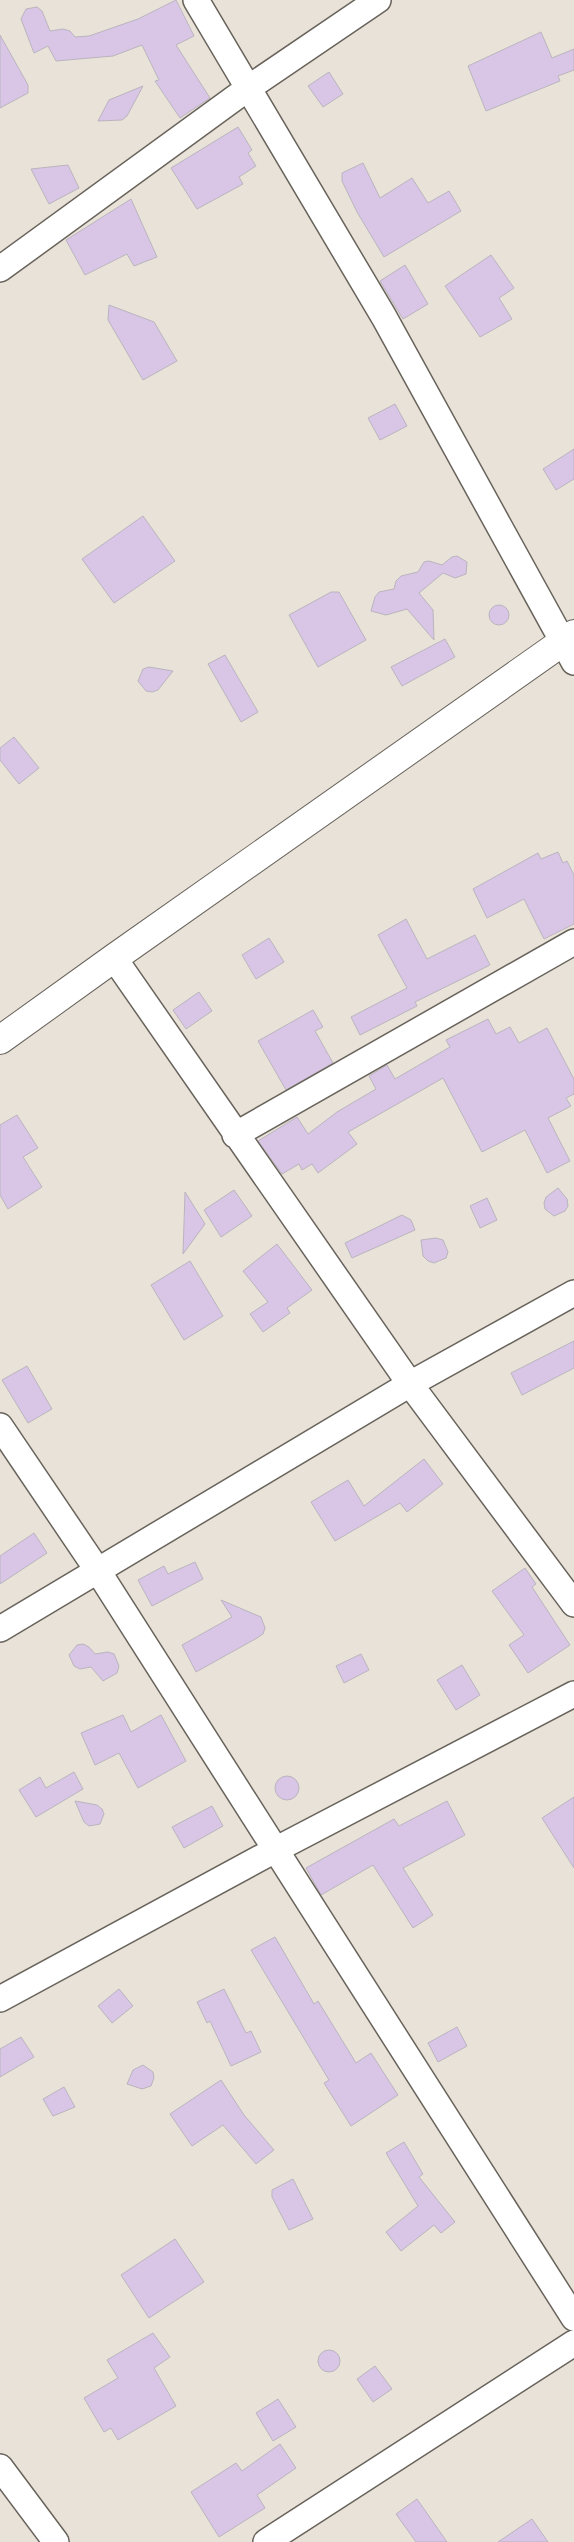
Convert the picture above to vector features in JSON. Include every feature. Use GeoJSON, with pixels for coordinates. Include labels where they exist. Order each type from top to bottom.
{"type":"FeatureCollection","features":[{"type":"Feature","properties":{"kind":"main road"},"geometry":{"type":"LineString","coordinates":[[0,1040],[114,958],[570,646]]}},
{"type":"Feature","properties":{"kind":"street"},"geometry":{"type":"LineString","coordinates":[[196,0],[247,89],[384,317],[570,646]]}},
{"type":"Feature","properties":{"kind":"street"},"geometry":{"type":"LineString","coordinates":[[0,269],[247,89],[378,0]]}},
{"type":"Feature","properties":{"kind":"street"},"geometry":{"type":"LineString","coordinates":[[235,1135],[574,942]]}},
{"type":"Feature","properties":{"kind":"street"},"geometry":{"type":"LineString","coordinates":[[114,958],[235,1135],[410,1384],[574,1604]]}},
{"type":"Feature","properties":{"kind":"street"},"geometry":{"type":"LineString","coordinates":[[0,1629],[410,1384],[574,1293]]}},
{"type":"Feature","properties":{"kind":"street"},"geometry":{"type":"LineString","coordinates":[[0,1426],[98,1571],[574,2318]]}},
{"type":"Feature","properties":{"kind":"street"},"geometry":{"type":"LineString","coordinates":[[0,1999],[275,1850],[574,1694]]}},
{"type":"Feature","properties":{"kind":"street"},"geometry":{"type":"LineString","coordinates":[[266,2542],[574,2343]]}},
{"type":"Feature","properties":{"kind":"street"},"geometry":{"type":"LineString","coordinates":[[0,2467],[56,2542]]}},
{"type":"Feature","properties":{"kind":"building"},"geometry":{"type":"Polygon","coordinates":[[[176,0],[194,36],[176,45],[210,98],[180,118],[155,81],[159,80],[142,45],[113,56],[56,61],[48,46],[34,53],[21,19],[26,9],[37,7],[42,11],[50,31],[63,29],[70,31],[75,37],[89,36],[138,19],[176,0]]]}},
{"type":"Feature","properties":{"kind":"building"},"geometry":{"type":"Polygon","coordinates":[[[541,32],[552,58],[574,49],[574,70],[558,76],[560,81],[486,111],[468,66],[541,32]]]}},
{"type":"Feature","properties":{"kind":"building"},"geometry":{"type":"Polygon","coordinates":[[[0,35],[28,85],[28,93],[0,108],[0,35]]]}},
{"type":"Feature","properties":{"kind":"building"},"geometry":{"type":"Polygon","coordinates":[[[329,72],[343,94],[323,107],[308,86],[329,72]]]}},
{"type":"Feature","properties":{"kind":"building"},"geometry":{"type":"Polygon","coordinates":[[[143,86],[127,116],[122,120],[98,121],[109,100],[143,86]]]}},
{"type":"Feature","properties":{"kind":"building"},"geometry":{"type":"Polygon","coordinates":[[[238,127],[252,150],[248,153],[256,166],[239,177],[243,184],[197,209],[171,168],[238,127]]]}},
{"type":"Feature","properties":{"kind":"building"},"geometry":{"type":"Polygon","coordinates":[[[363,163],[380,198],[412,178],[428,203],[449,191],[461,211],[384,257],[357,212],[342,181],[342,173],[363,163]]]}},
{"type":"Feature","properties":{"kind":"building"},"geometry":{"type":"Polygon","coordinates":[[[68,165],[79,188],[49,204],[31,169],[68,165]]]}},
{"type":"Feature","properties":{"kind":"building"},"geometry":{"type":"Polygon","coordinates":[[[131,199],[157,257],[134,266],[127,254],[85,275],[66,240],[131,199]]]}},
{"type":"Feature","properties":{"kind":"building"},"geometry":{"type":"Polygon","coordinates":[[[491,255],[514,288],[499,298],[512,319],[480,337],[445,286],[491,255]]]}},
{"type":"Feature","properties":{"kind":"building"},"geometry":{"type":"Polygon","coordinates":[[[405,265],[428,304],[403,319],[380,281],[405,265]]]}},
{"type":"Feature","properties":{"kind":"building"},"geometry":{"type":"Polygon","coordinates":[[[109,305],[154,322],[177,361],[143,380],[108,320],[109,305]]]}},
{"type":"Feature","properties":{"kind":"building"},"geometry":{"type":"Polygon","coordinates":[[[395,404],[407,426],[380,440],[368,418],[395,404]]]}},
{"type":"Feature","properties":{"kind":"building"},"geometry":{"type":"Polygon","coordinates":[[[574,449],[574,479],[556,490],[543,469],[574,449]]]}},
{"type":"Feature","properties":{"kind":"building"},"geometry":{"type":"Polygon","coordinates":[[[143,516],[175,561],[114,603],[82,559],[143,516]]]}},
{"type":"Feature","properties":{"kind":"building"},"geometry":{"type":"Polygon","coordinates":[[[457,556],[467,562],[466,574],[455,578],[443,573],[419,593],[433,610],[434,640],[407,609],[386,615],[371,611],[375,597],[379,592],[394,589],[396,581],[401,576],[418,572],[424,562],[429,561],[442,565],[452,557],[457,556]]]}},
{"type":"Feature","properties":{"kind":"building"},"geometry":{"type":"Polygon","coordinates":[[[331,592],[339,592],[366,640],[318,667],[289,615],[331,592]]]}},
{"type":"Feature","properties":{"kind":"building"},"geometry":{"type":"Polygon","coordinates":[[[495,605],[503,605],[509,611],[509,619],[503,625],[495,625],[489,619],[489,611],[495,605]]]}},
{"type":"Feature","properties":{"kind":"building"},"geometry":{"type":"Polygon","coordinates":[[[445,639],[455,657],[402,686],[391,667],[445,639]]]}},
{"type":"Feature","properties":{"kind":"building"},"geometry":{"type":"Polygon","coordinates":[[[225,655],[258,712],[241,722],[208,664],[225,655]]]}},
{"type":"Feature","properties":{"kind":"building"},"geometry":{"type":"Polygon","coordinates":[[[149,667],[173,671],[158,690],[152,692],[146,691],[138,681],[143,669],[149,667]]]}},
{"type":"Feature","properties":{"kind":"building"},"geometry":{"type":"Polygon","coordinates":[[[14,737],[39,768],[19,784],[0,760],[0,748],[14,737]]]}},
{"type":"Feature","properties":{"kind":"building"},"geometry":{"type":"Polygon","coordinates":[[[558,852],[563,863],[567,861],[574,875],[574,924],[544,939],[524,899],[487,918],[473,889],[538,853],[541,859],[558,852]]]}},
{"type":"Feature","properties":{"kind":"building"},"geometry":{"type":"Polygon","coordinates":[[[406,919],[427,959],[475,935],[490,965],[415,1002],[417,1006],[360,1035],[351,1017],[407,988],[378,935],[406,919]]]}},
{"type":"Feature","properties":{"kind":"building"},"geometry":{"type":"Polygon","coordinates":[[[269,938],[284,962],[256,979],[242,955],[269,938]]]}},
{"type":"Feature","properties":{"kind":"building"},"geometry":{"type":"Polygon","coordinates":[[[199,992],[212,1011],[186,1029],[173,1010],[199,992]]]}},
{"type":"Feature","properties":{"kind":"building"},"geometry":{"type":"Polygon","coordinates":[[[313,1010],[323,1027],[315,1031],[333,1063],[286,1090],[258,1041],[313,1010]]]}},
{"type":"Feature","properties":{"kind":"building"},"geometry":{"type":"Polygon","coordinates":[[[488,1019],[496,1034],[510,1027],[519,1043],[547,1028],[574,1079],[574,1094],[566,1098],[571,1106],[548,1118],[570,1161],[547,1173],[525,1130],[482,1152],[443,1078],[348,1132],[357,1144],[318,1173],[312,1164],[302,1170],[299,1164],[282,1174],[258,1141],[297,1117],[308,1134],[337,1112],[376,1089],[369,1076],[387,1065],[395,1079],[450,1047],[446,1040],[488,1019]]]}},
{"type":"Feature","properties":{"kind":"building"},"geometry":{"type":"Polygon","coordinates":[[[17,1115],[38,1148],[23,1157],[42,1187],[8,1209],[0,1195],[0,1125],[17,1115]]]}},
{"type":"Feature","properties":{"kind":"building"},"geometry":{"type":"Polygon","coordinates":[[[558,1188],[567,1199],[568,1206],[565,1211],[554,1216],[545,1209],[544,1203],[546,1197],[558,1188]]]}},
{"type":"Feature","properties":{"kind":"building"},"geometry":{"type":"Polygon","coordinates":[[[234,1190],[252,1216],[221,1237],[204,1210],[234,1190]]]}},
{"type":"Feature","properties":{"kind":"building"},"geometry":{"type":"Polygon","coordinates":[[[185,1192],[205,1224],[183,1254],[185,1192]]]}},
{"type":"Feature","properties":{"kind":"building"},"geometry":{"type":"Polygon","coordinates":[[[487,1198],[497,1220],[480,1228],[470,1206],[487,1198]]]}},
{"type":"Feature","properties":{"kind":"building"},"geometry":{"type":"Polygon","coordinates":[[[402,1215],[411,1220],[415,1230],[352,1258],[345,1243],[402,1215]]]}},
{"type":"Feature","properties":{"kind":"building"},"geometry":{"type":"Polygon","coordinates":[[[436,1238],[443,1240],[448,1252],[446,1258],[434,1263],[428,1261],[423,1256],[421,1240],[436,1238]]]}},
{"type":"Feature","properties":{"kind":"building"},"geometry":{"type":"Polygon","coordinates":[[[277,1244],[312,1290],[287,1308],[290,1313],[263,1332],[250,1314],[268,1302],[243,1271],[277,1244]]]}},
{"type":"Feature","properties":{"kind":"building"},"geometry":{"type":"Polygon","coordinates":[[[190,1261],[223,1316],[184,1340],[151,1285],[190,1261]]]}},
{"type":"Feature","properties":{"kind":"building"},"geometry":{"type":"Polygon","coordinates":[[[574,1341],[574,1368],[522,1395],[511,1373],[574,1341]]]}},
{"type":"Feature","properties":{"kind":"building"},"geometry":{"type":"Polygon","coordinates":[[[27,1366],[52,1409],[28,1423],[2,1380],[27,1366]]]}},
{"type":"Feature","properties":{"kind":"building"},"geometry":{"type":"Polygon","coordinates":[[[424,1459],[443,1484],[407,1512],[400,1503],[335,1541],[311,1502],[348,1480],[364,1506],[424,1459]]]}},
{"type":"Feature","properties":{"kind":"building"},"geometry":{"type":"Polygon","coordinates":[[[34,1533],[47,1553],[0,1584],[0,1556],[34,1533]]]}},
{"type":"Feature","properties":{"kind":"building"},"geometry":{"type":"Polygon","coordinates":[[[195,1562],[203,1579],[152,1606],[138,1580],[164,1566],[168,1574],[195,1562]]]}},
{"type":"Feature","properties":{"kind":"building"},"geometry":{"type":"Polygon","coordinates":[[[525,1568],[536,1584],[532,1587],[570,1645],[528,1673],[509,1645],[524,1635],[492,1591],[525,1568]]]}},
{"type":"Feature","properties":{"kind":"building"},"geometry":{"type":"Polygon","coordinates":[[[221,1600],[261,1617],[265,1628],[263,1634],[196,1672],[182,1645],[232,1617],[221,1600]]]}},
{"type":"Feature","properties":{"kind":"building"},"geometry":{"type":"Polygon","coordinates":[[[83,1644],[89,1647],[95,1654],[108,1652],[114,1654],[119,1666],[117,1673],[103,1681],[91,1667],[80,1669],[74,1666],[69,1655],[77,1645],[83,1644]]]}},
{"type":"Feature","properties":{"kind":"building"},"geometry":{"type":"Polygon","coordinates":[[[361,1654],[369,1670],[344,1683],[336,1666],[361,1654]]]}},
{"type":"Feature","properties":{"kind":"building"},"geometry":{"type":"Polygon","coordinates":[[[462,1665],[480,1695],[456,1710],[437,1680],[462,1665]]]}},
{"type":"Feature","properties":{"kind":"building"},"geometry":{"type":"Polygon","coordinates":[[[123,1715],[131,1732],[161,1715],[186,1761],[138,1788],[119,1753],[95,1765],[81,1733],[123,1715]]]}},
{"type":"Feature","properties":{"kind":"building"},"geometry":{"type":"Polygon","coordinates":[[[74,1772],[83,1789],[36,1817],[19,1790],[40,1777],[46,1788],[74,1772]]]}},
{"type":"Feature","properties":{"kind":"building"},"geometry":{"type":"Polygon","coordinates":[[[287,1776],[295,1780],[299,1788],[295,1796],[287,1800],[279,1796],[275,1788],[279,1780],[287,1776]]]}},
{"type":"Feature","properties":{"kind":"building"},"geometry":{"type":"Polygon","coordinates":[[[574,1797],[574,1868],[542,1818],[574,1797]]]}},
{"type":"Feature","properties":{"kind":"building"},"geometry":{"type":"Polygon","coordinates":[[[75,1801],[97,1805],[102,1809],[104,1814],[100,1824],[89,1826],[84,1822],[75,1801]]]}},
{"type":"Feature","properties":{"kind":"building"},"geometry":{"type":"Polygon","coordinates":[[[447,1801],[465,1835],[403,1868],[433,1915],[413,1928],[373,1865],[321,1895],[306,1868],[394,1819],[399,1826],[447,1801]]]}},
{"type":"Feature","properties":{"kind":"building"},"geometry":{"type":"Polygon","coordinates":[[[212,1806],[223,1826],[184,1848],[172,1827],[212,1806]]]}},
{"type":"Feature","properties":{"kind":"building"},"geometry":{"type":"Polygon","coordinates":[[[275,1937],[314,2004],[318,2001],[356,2063],[371,2053],[398,2095],[351,2126],[324,2083],[329,2080],[251,1950],[275,1937]]]}},
{"type":"Feature","properties":{"kind":"building"},"geometry":{"type":"Polygon","coordinates":[[[119,1989],[133,2006],[112,2023],[98,2006],[119,1989]]]}},
{"type":"Feature","properties":{"kind":"building"},"geometry":{"type":"Polygon","coordinates":[[[224,1989],[246,2033],[251,2031],[261,2052],[231,2066],[210,2021],[207,2023],[197,2002],[224,1989]]]}},
{"type":"Feature","properties":{"kind":"building"},"geometry":{"type":"Polygon","coordinates":[[[457,2027],[467,2046],[438,2062],[428,2043],[457,2027]]]}},
{"type":"Feature","properties":{"kind":"building"},"geometry":{"type":"Polygon","coordinates":[[[21,2037],[34,2057],[0,2077],[0,2049],[21,2037]]]}},
{"type":"Feature","properties":{"kind":"building"},"geometry":{"type":"Polygon","coordinates":[[[143,2065],[153,2072],[154,2078],[151,2086],[142,2089],[127,2084],[133,2070],[143,2065]]]}},
{"type":"Feature","properties":{"kind":"building"},"geometry":{"type":"Polygon","coordinates":[[[221,2080],[244,2115],[274,2150],[256,2164],[223,2125],[192,2146],[170,2114],[221,2080]]]}},
{"type":"Feature","properties":{"kind":"building"},"geometry":{"type":"Polygon","coordinates":[[[64,2087],[75,2107],[53,2116],[43,2099],[64,2087]]]}},
{"type":"Feature","properties":{"kind":"building"},"geometry":{"type":"Polygon","coordinates":[[[404,2142],[423,2174],[419,2177],[455,2222],[441,2233],[434,2225],[401,2251],[386,2232],[418,2206],[386,2153],[404,2142]]]}},
{"type":"Feature","properties":{"kind":"building"},"geometry":{"type":"Polygon","coordinates":[[[293,2179],[313,2219],[289,2230],[272,2197],[272,2190],[293,2179]]]}},
{"type":"Feature","properties":{"kind":"building"},"geometry":{"type":"Polygon","coordinates":[[[175,2239],[204,2282],[149,2318],[121,2275],[175,2239]]]}},
{"type":"Feature","properties":{"kind":"building"},"geometry":{"type":"Polygon","coordinates":[[[153,2333],[170,2357],[154,2368],[176,2406],[118,2440],[111,2428],[104,2432],[84,2398],[118,2378],[107,2360],[153,2333]]]}},
{"type":"Feature","properties":{"kind":"building"},"geometry":{"type":"Polygon","coordinates":[[[329,2350],[337,2353],[340,2361],[337,2369],[329,2372],[321,2369],[318,2361],[321,2353],[329,2350]]]}},
{"type":"Feature","properties":{"kind":"building"},"geometry":{"type":"Polygon","coordinates":[[[375,2366],[392,2389],[373,2402],[357,2379],[375,2366]]]}},
{"type":"Feature","properties":{"kind":"building"},"geometry":{"type":"Polygon","coordinates":[[[278,2399],[296,2427],[273,2441],[256,2413],[278,2399]]]}},
{"type":"Feature","properties":{"kind":"building"},"geometry":{"type":"Polygon","coordinates":[[[280,2444],[296,2468],[257,2495],[265,2508],[219,2537],[191,2492],[236,2463],[242,2471],[280,2444]]]}},
{"type":"Feature","properties":{"kind":"building"},"geometry":{"type":"Polygon","coordinates":[[[417,2499],[447,2542],[416,2542],[396,2514],[417,2499]]]}},
{"type":"Feature","properties":{"kind":"building"},"geometry":{"type":"Polygon","coordinates":[[[532,2519],[548,2542],[498,2542],[532,2519]]]}}]}
